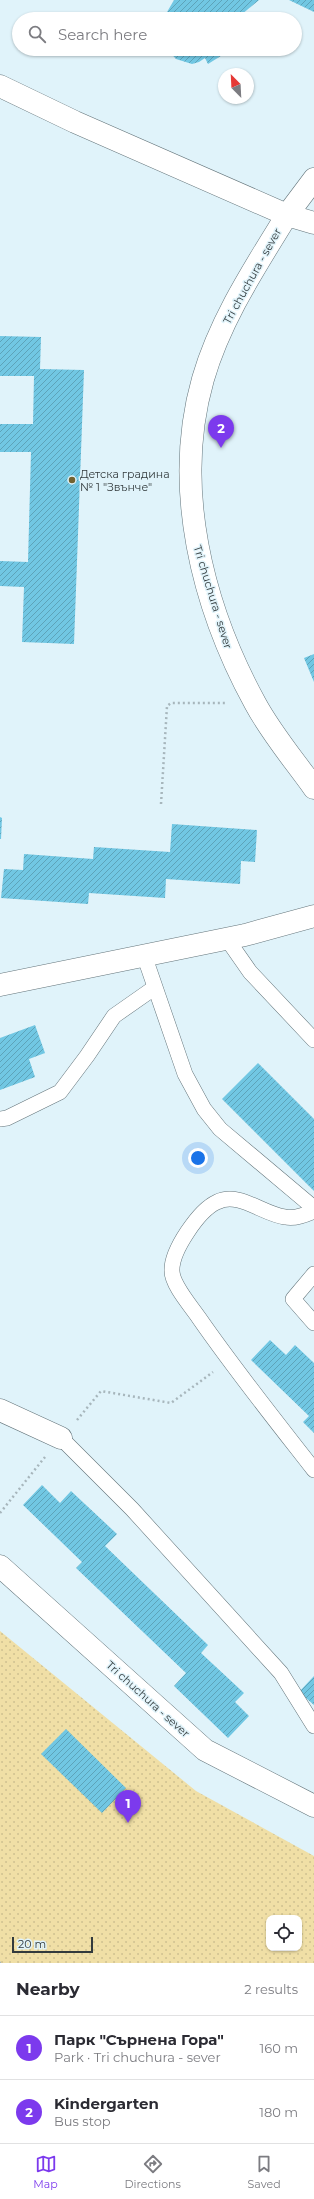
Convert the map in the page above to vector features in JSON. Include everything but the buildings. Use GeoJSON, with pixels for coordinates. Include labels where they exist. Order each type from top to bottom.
{"type":"FeatureCollection","features":[{"type":"Feature","properties":{"kind":"street","name":"Tri chuchura - sever"},"geometry":{"type":"LineString","coordinates":[[0,86],[75,122],[287,215],[237,298],[219,335],[203,378],[194,415],[191,497],[195,536],[217,614],[232,657],[256,704],[314,788]]}},
{"type":"Feature","properties":{"kind":"street"},"geometry":{"type":"LineString","coordinates":[[314,179],[287,215],[314,223]]}},
{"type":"Feature","properties":{"kind":"street"},"geometry":{"type":"LineString","coordinates":[[0,985],[227,939],[314,916]]}},
{"type":"Feature","properties":{"kind":"street"},"geometry":{"type":"LineString","coordinates":[[0,1410],[61,1438]]}},
{"type":"Feature","properties":{"kind":"street","name":"Tri chuchura - sever"},"geometry":{"type":"LineString","coordinates":[[0,1566],[205,1750],[314,1806]]}},
{"type":"Feature","properties":{"kind":"lane"},"geometry":{"type":"LineString","coordinates":[[227,939],[250,972],[314,1040]]}},
{"type":"Feature","properties":{"kind":"lane"},"geometry":{"type":"LineString","coordinates":[[144,955],[154,988],[185,1074],[204,1109],[220,1128],[314,1210],[302,1216],[286,1218],[230,1198],[216,1202],[203,1213],[182,1241],[175,1256],[172,1272],[180,1290],[229,1360],[314,1470]]}},
{"type":"Feature","properties":{"kind":"lane"},"geometry":{"type":"LineString","coordinates":[[0,1119],[7,1118],[60,1092],[114,1016],[154,988]]}},
{"type":"Feature","properties":{"kind":"lane"},"geometry":{"type":"LineString","coordinates":[[314,1274],[293,1299],[314,1323]]}},
{"type":"Feature","properties":{"kind":"lane"},"geometry":{"type":"LineString","coordinates":[[61,1438],[132,1509],[281,1673],[314,1726]]}},
{"type":"Feature","properties":{"kind":"path"},"geometry":{"type":"LineString","coordinates":[[161,804],[167,706],[171,703],[256,704]]}},
{"type":"Feature","properties":{"kind":"path"},"geometry":{"type":"LineString","coordinates":[[0,1513],[101,1390],[171,1403],[229,1360]]}},
{"type":"Feature","properties":{"kind":"shaded area"},"geometry":{"type":"Polygon","coordinates":[[[0,1631],[196,1791],[314,1856],[314,1963],[0,1963],[0,1631]]]}},
{"type":"Feature","properties":{"kind":"place","name":"Kindergarten"},"geometry":{"type":"Point","coordinates":[221,448]}},
{"type":"Feature","properties":{"kind":"place","name":"Детска градина № 1 \"Звънче\""},"geometry":{"type":"Point","coordinates":[72,480]}},
{"type":"Feature","properties":{"kind":"place","name":"Парк \"Сърнена Гора\""},"geometry":{"type":"Point","coordinates":[128,1823]}}]}
